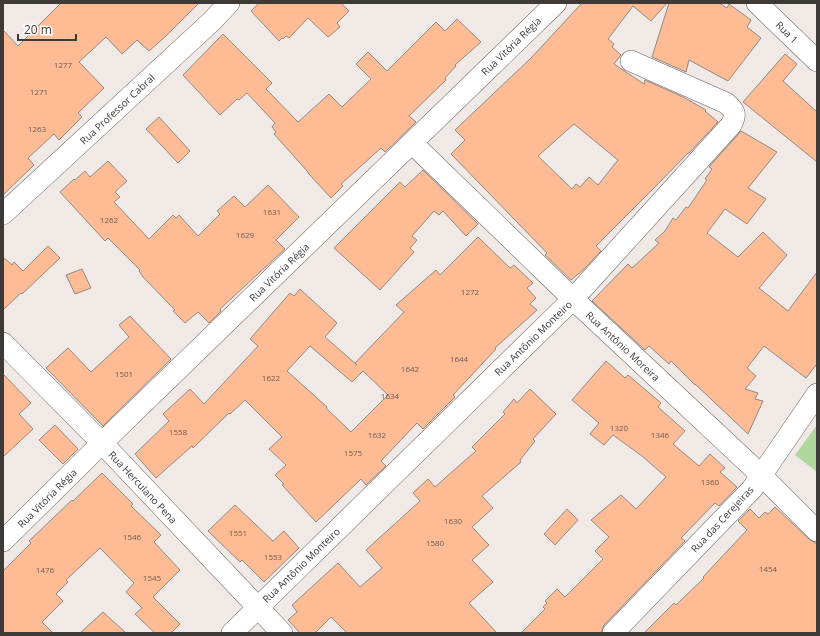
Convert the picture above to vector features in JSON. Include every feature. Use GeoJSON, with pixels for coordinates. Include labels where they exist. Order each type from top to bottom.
{"type":"FeatureCollection","features":[{"type":"Feature","properties":{"kind":"street","name":"Rua Professor Cabral"},"geometry":{"type":"LineString","coordinates":[[3,214],[212,21],[229,3]]}},
{"type":"Feature","properties":{"kind":"street","name":"Rua Vitória Régia"},"geometry":{"type":"LineString","coordinates":[[3,541],[102,443],[556,3]]}},
{"type":"Feature","properties":{"kind":"street","name":"Rua 1"},"geometry":{"type":"LineString","coordinates":[[765,5],[817,61]]}},
{"type":"Feature","properties":{"kind":"street","name":"Rua Antônio Monteiro"},"geometry":{"type":"LineString","coordinates":[[232,633],[573,299],[731,125],[735,114],[733,109],[726,103],[631,61]]}},
{"type":"Feature","properties":{"kind":"street","name":"Rua Antônio Moreira"},"geometry":{"type":"LineString","coordinates":[[412,143],[573,299],[761,475],[817,531]]}},
{"type":"Feature","properties":{"kind":"street","name":"Rua Herculano Pena"},"geometry":{"type":"LineString","coordinates":[[3,343],[102,443],[282,633]]}},
{"type":"Feature","properties":{"kind":"street","name":"Rua das Cerejeiras"},"geometry":{"type":"LineString","coordinates":[[613,633],[752,489],[817,394]]}},
{"type":"Feature","properties":{"kind":"green space"},"geometry":{"type":"Polygon","coordinates":[[[817,425],[817,472],[795,455],[817,425]]]}},
{"type":"Feature","properties":{"kind":"building"},"geometry":{"type":"Polygon","coordinates":[[[61,3],[199,3],[149,51],[137,40],[122,54],[106,37],[79,62],[104,88],[78,113],[82,117],[59,140],[54,134],[28,158],[34,165],[3,195],[3,30],[18,46],[61,3]]]}},
{"type":"Feature","properties":{"kind":"building"},"geometry":{"type":"Polygon","coordinates":[[[259,3],[341,3],[349,11],[337,23],[340,27],[328,37],[308,18],[289,38],[286,36],[279,41],[251,11],[259,3]]]}},
{"type":"Feature","properties":{"kind":"building"},"geometry":{"type":"Polygon","coordinates":[[[582,3],[667,3],[651,21],[633,6],[608,39],[614,44],[612,47],[621,55],[614,64],[644,84],[645,80],[683,97],[706,110],[705,111],[718,122],[596,246],[601,251],[571,280],[545,255],[547,253],[451,154],[465,140],[455,130],[531,58],[582,3]],[[574,124],[538,156],[572,189],[576,184],[580,187],[589,177],[598,185],[618,160],[574,124]]]}},
{"type":"Feature","properties":{"kind":"building"},"geometry":{"type":"Polygon","coordinates":[[[669,3],[719,3],[727,8],[729,4],[751,20],[747,27],[761,38],[728,81],[689,60],[686,72],[652,57],[669,3]]]}},
{"type":"Feature","properties":{"kind":"building"},"geometry":{"type":"Polygon","coordinates":[[[457,19],[481,42],[455,65],[456,66],[445,78],[446,80],[409,116],[416,122],[385,152],[381,148],[341,184],[343,186],[331,198],[274,134],[276,132],[272,127],[275,123],[247,93],[239,100],[237,99],[220,115],[183,75],[223,34],[272,83],[266,89],[298,122],[329,94],[342,107],[371,79],[356,64],[368,52],[387,71],[436,22],[445,31],[457,19]]]}},
{"type":"Feature","properties":{"kind":"building"},"geometry":{"type":"Polygon","coordinates":[[[785,54],[797,64],[783,81],[817,112],[817,162],[743,102],[785,54]]]}},
{"type":"Feature","properties":{"kind":"building"},"geometry":{"type":"Polygon","coordinates":[[[159,117],[190,151],[178,163],[146,129],[159,117]]]}},
{"type":"Feature","properties":{"kind":"building"},"geometry":{"type":"Polygon","coordinates":[[[741,131],[777,152],[748,188],[766,199],[747,224],[725,209],[707,233],[738,257],[763,232],[787,255],[759,288],[788,311],[817,272],[817,364],[806,378],[764,346],[747,368],[756,376],[745,389],[758,393],[755,399],[763,401],[748,434],[671,361],[669,364],[649,346],[645,350],[592,301],[628,264],[632,268],[659,243],[655,240],[665,231],[673,218],[676,220],[686,207],[688,208],[707,180],[705,179],[712,169],[709,167],[741,131]]]}},
{"type":"Feature","properties":{"kind":"building"},"geometry":{"type":"Polygon","coordinates":[[[108,161],[127,181],[115,192],[120,197],[114,202],[149,239],[173,215],[176,218],[179,215],[198,236],[220,214],[217,211],[234,196],[245,207],[268,185],[299,217],[276,240],[285,249],[220,309],[221,311],[209,323],[198,312],[185,323],[173,311],[175,310],[143,277],[139,271],[140,270],[108,238],[105,241],[60,192],[85,171],[90,177],[108,161]]]}},
{"type":"Feature","properties":{"kind":"building"},"geometry":{"type":"Polygon","coordinates":[[[423,170],[478,224],[466,236],[443,211],[439,215],[434,211],[412,236],[417,240],[410,248],[414,252],[380,290],[334,248],[400,182],[405,187],[423,170]]]}},
{"type":"Feature","properties":{"kind":"building"},"geometry":{"type":"Polygon","coordinates":[[[478,237],[510,268],[514,265],[533,283],[527,288],[536,298],[530,304],[537,310],[495,348],[496,349],[453,395],[455,397],[423,429],[417,423],[381,461],[386,466],[366,485],[361,479],[316,522],[282,485],[284,484],[275,475],[286,465],[269,449],[282,437],[245,400],[230,414],[229,413],[193,448],[192,446],[156,478],[135,454],[169,421],[163,414],[190,389],[204,404],[258,346],[250,339],[290,293],[294,296],[300,289],[337,323],[325,337],[357,365],[355,363],[404,312],[396,305],[436,270],[440,275],[478,237]],[[310,346],[287,371],[327,407],[326,408],[351,432],[388,395],[363,371],[352,382],[310,346]]]}},
{"type":"Feature","properties":{"kind":"building"},"geometry":{"type":"Polygon","coordinates":[[[48,246],[60,258],[3,310],[3,257],[12,265],[14,262],[23,271],[48,246]]]}},
{"type":"Feature","properties":{"kind":"building"},"geometry":{"type":"Polygon","coordinates":[[[82,269],[91,288],[75,294],[66,275],[82,269]]]}},
{"type":"Feature","properties":{"kind":"building"},"geometry":{"type":"Polygon","coordinates":[[[130,316],[171,359],[103,426],[46,368],[68,348],[91,372],[129,337],[119,325],[130,316]]]}},
{"type":"Feature","properties":{"kind":"building"},"geometry":{"type":"Polygon","coordinates":[[[606,361],[625,378],[628,375],[661,403],[658,407],[685,431],[673,444],[699,466],[710,454],[725,468],[720,472],[737,487],[719,506],[715,503],[681,538],[685,541],[604,625],[601,633],[521,633],[545,609],[543,607],[547,603],[545,601],[557,589],[565,597],[603,559],[595,551],[609,537],[591,520],[621,495],[636,509],[666,477],[642,456],[613,435],[604,445],[590,434],[599,423],[572,400],[606,361]]]}},
{"type":"Feature","properties":{"kind":"building"},"geometry":{"type":"Polygon","coordinates":[[[3,374],[31,403],[19,414],[33,429],[3,457],[3,374]]]}},
{"type":"Feature","properties":{"kind":"building"},"geometry":{"type":"Polygon","coordinates":[[[530,389],[556,414],[533,439],[535,441],[520,460],[521,462],[482,496],[493,508],[472,527],[489,545],[472,560],[493,582],[469,603],[497,633],[347,633],[331,617],[315,633],[300,633],[288,620],[297,612],[292,605],[338,563],[360,587],[382,568],[366,550],[420,501],[413,493],[428,479],[435,487],[476,451],[472,447],[505,414],[503,412],[514,399],[517,403],[530,389]]]}},
{"type":"Feature","properties":{"kind":"building"},"geometry":{"type":"Polygon","coordinates":[[[55,425],[78,449],[63,464],[39,440],[55,425]]]}},
{"type":"Feature","properties":{"kind":"building"},"geometry":{"type":"Polygon","coordinates":[[[102,473],[133,504],[131,506],[161,535],[154,542],[180,570],[153,597],[180,624],[171,633],[155,633],[135,614],[142,608],[126,592],[134,583],[100,548],[66,580],[68,582],[56,594],[63,601],[42,622],[53,633],[3,633],[3,571],[31,543],[29,541],[102,473]]]}},
{"type":"Feature","properties":{"kind":"building"},"geometry":{"type":"Polygon","coordinates":[[[235,505],[273,541],[284,531],[299,548],[264,582],[242,560],[240,562],[208,531],[235,505]]]}},
{"type":"Feature","properties":{"kind":"building"},"geometry":{"type":"Polygon","coordinates":[[[775,507],[809,539],[817,544],[817,633],[644,633],[674,603],[676,605],[704,578],[703,577],[747,530],[738,521],[750,509],[759,518],[765,512],[768,514],[775,507]]]}},
{"type":"Feature","properties":{"kind":"building"},"geometry":{"type":"Polygon","coordinates":[[[567,509],[578,520],[555,545],[544,534],[567,509]]]}},
{"type":"Feature","properties":{"kind":"building"},"geometry":{"type":"Polygon","coordinates":[[[103,612],[126,633],[80,633],[91,623],[103,612]]]}}]}
